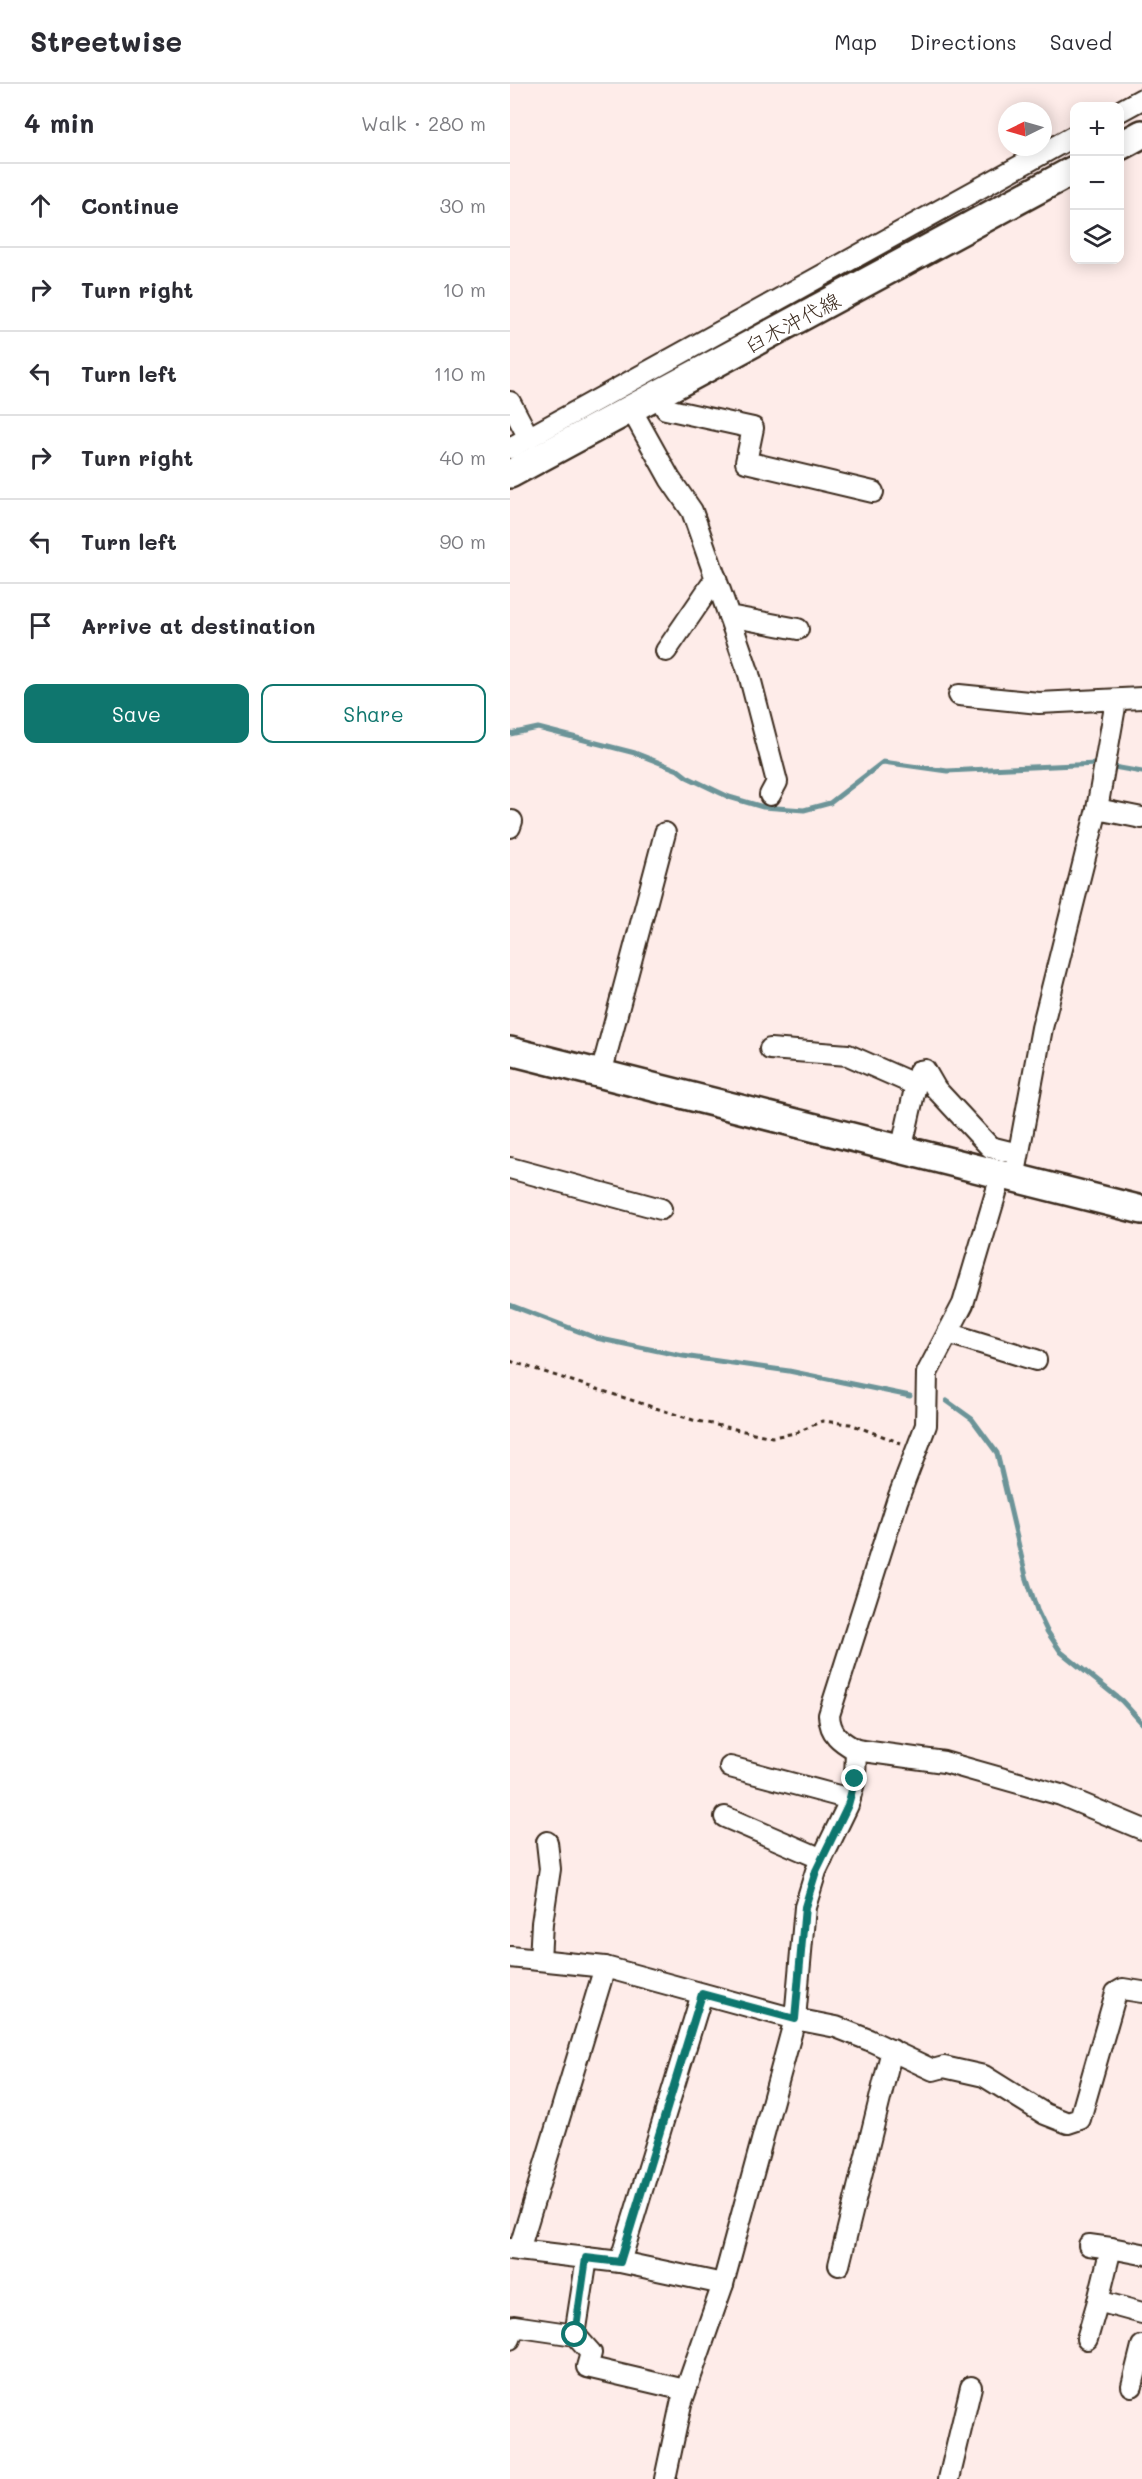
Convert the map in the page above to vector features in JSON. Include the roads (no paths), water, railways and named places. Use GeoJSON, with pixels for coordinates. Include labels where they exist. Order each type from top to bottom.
{"type":"FeatureCollection","features":[{"type":"Feature","properties":{"kind":"main road"},"geometry":{"type":"LineString","coordinates":[[1124,143],[1142,134]]}},
{"type":"Feature","properties":{"kind":"main road","name":"臼木沖代線"},"geometry":{"type":"LineString","coordinates":[[510,474],[1070,172]]}},
{"type":"Feature","properties":{"kind":"main road"},"geometry":{"type":"LineString","coordinates":[[510,1051],[902,1150],[1011,1170],[1142,1209]]}},
{"type":"Feature","properties":{"kind":"street"},"geometry":{"type":"LineString","coordinates":[[1124,108],[1142,99]]}},
{"type":"Feature","properties":{"kind":"street"},"geometry":{"type":"LineString","coordinates":[[510,448],[1070,138]]}},
{"type":"Feature","properties":{"kind":"street"},"geometry":{"type":"LineString","coordinates":[[658,394],[666,409],[753,428],[746,462],[873,492]]}},
{"type":"Feature","properties":{"kind":"street"},"geometry":{"type":"LineString","coordinates":[[510,402],[529,438]]}},
{"type":"Feature","properties":{"kind":"street"},"geometry":{"type":"LineString","coordinates":[[630,409],[670,479],[692,511],[749,674],[777,782],[770,795]]}},
{"type":"Feature","properties":{"kind":"street"},"geometry":{"type":"LineString","coordinates":[[666,651],[716,578]]}},
{"type":"Feature","properties":{"kind":"street"},"geometry":{"type":"LineString","coordinates":[[729,616],[798,629]]}},
{"type":"Feature","properties":{"kind":"street"},"geometry":{"type":"LineString","coordinates":[[959,695],[1039,703],[1142,698]]}},
{"type":"Feature","properties":{"kind":"street"},"geometry":{"type":"LineString","coordinates":[[1116,701],[1096,809],[1042,1028],[1011,1170],[963,1304],[927,1373],[926,1425],[897,1501],[829,1715],[830,1728],[842,1742],[856,1750],[944,1762],[1061,1795],[1142,1829]]}},
{"type":"Feature","properties":{"kind":"street"},"geometry":{"type":"LineString","coordinates":[[1096,809],[1142,818]]}},
{"type":"Feature","properties":{"kind":"street"},"geometry":{"type":"LineString","coordinates":[[601,1074],[665,833]]}},
{"type":"Feature","properties":{"kind":"street"},"geometry":{"type":"LineString","coordinates":[[770,1049],[848,1055],[916,1085]]}},
{"type":"Feature","properties":{"kind":"street"},"geometry":{"type":"LineString","coordinates":[[902,1150],[919,1071],[926,1070],[936,1089],[1011,1170]]}},
{"type":"Feature","properties":{"kind":"street"},"geometry":{"type":"LineString","coordinates":[[510,1168],[661,1209]]}},
{"type":"Feature","properties":{"kind":"street"},"geometry":{"type":"LineString","coordinates":[[948,1333],[1036,1360]]}},
{"type":"Feature","properties":{"kind":"street"},"geometry":{"type":"LineString","coordinates":[[665,2479],[686,2390],[723,2284],[795,2019],[805,1907],[816,1871],[849,1799],[855,1779],[856,1750]]}},
{"type":"Feature","properties":{"kind":"street"},"geometry":{"type":"LineString","coordinates":[[730,1767],[849,1799]]}},
{"type":"Feature","properties":{"kind":"street"},"geometry":{"type":"LineString","coordinates":[[725,1817],[822,1859]]}},
{"type":"Feature","properties":{"kind":"street"},"geometry":{"type":"LineString","coordinates":[[540,1960],[542,1923],[550,1869],[547,1842]]}},
{"type":"Feature","properties":{"kind":"street"},"geometry":{"type":"LineString","coordinates":[[510,1957],[605,1967],[795,2019],[836,2027],[933,2070],[944,2067],[984,2076],[1045,2114],[1068,2123],[1080,2119],[1116,1993],[1123,1989],[1142,1992]]}},
{"type":"Feature","properties":{"kind":"street"},"geometry":{"type":"LineString","coordinates":[[605,1967],[515,2249],[620,2262],[723,2284]]}},
{"type":"Feature","properties":{"kind":"street"},"geometry":{"type":"LineString","coordinates":[[620,2262],[702,1994]]}},
{"type":"Feature","properties":{"kind":"street"},"geometry":{"type":"LineString","coordinates":[[839,2265],[892,2050]]}},
{"type":"Feature","properties":{"kind":"street"},"geometry":{"type":"LineString","coordinates":[[1089,2245],[1142,2254]]}},
{"type":"Feature","properties":{"kind":"street"},"geometry":{"type":"LineString","coordinates":[[1087,2339],[1111,2248]]}},
{"type":"Feature","properties":{"kind":"street"},"geometry":{"type":"LineString","coordinates":[[575,2335],[586,2258]]}},
{"type":"Feature","properties":{"kind":"street"},"geometry":{"type":"LineString","coordinates":[[1098,2301],[1142,2313]]}},
{"type":"Feature","properties":{"kind":"street"},"geometry":{"type":"LineString","coordinates":[[510,2339],[514,2326],[575,2335],[591,2353],[587,2367],[686,2390]]}},
{"type":"Feature","properties":{"kind":"street"},"geometry":{"type":"LineString","coordinates":[[1132,2386],[1142,2346]]}},
{"type":"Feature","properties":{"kind":"street"},"geometry":{"type":"LineString","coordinates":[[949,2479],[971,2387]]}},
{"type":"Feature","properties":{"kind":"waterway"},"geometry":{"type":"LineString","coordinates":[[510,734],[538,728],[635,753],[678,770],[687,777],[729,797],[763,807],[804,810],[830,803],[883,762],[947,771],[1097,764],[1142,772]]}},
{"type":"Feature","properties":{"kind":"waterway"},"geometry":{"type":"LineString","coordinates":[[510,1305],[596,1338],[683,1356],[789,1371],[910,1396]]}},
{"type":"Feature","properties":{"kind":"waterway"},"geometry":{"type":"LineString","coordinates":[[947,1401],[972,1419],[997,1453],[1026,1576],[1037,1610],[1047,1631],[1061,1652],[1122,1701],[1142,1723]]}}]}
